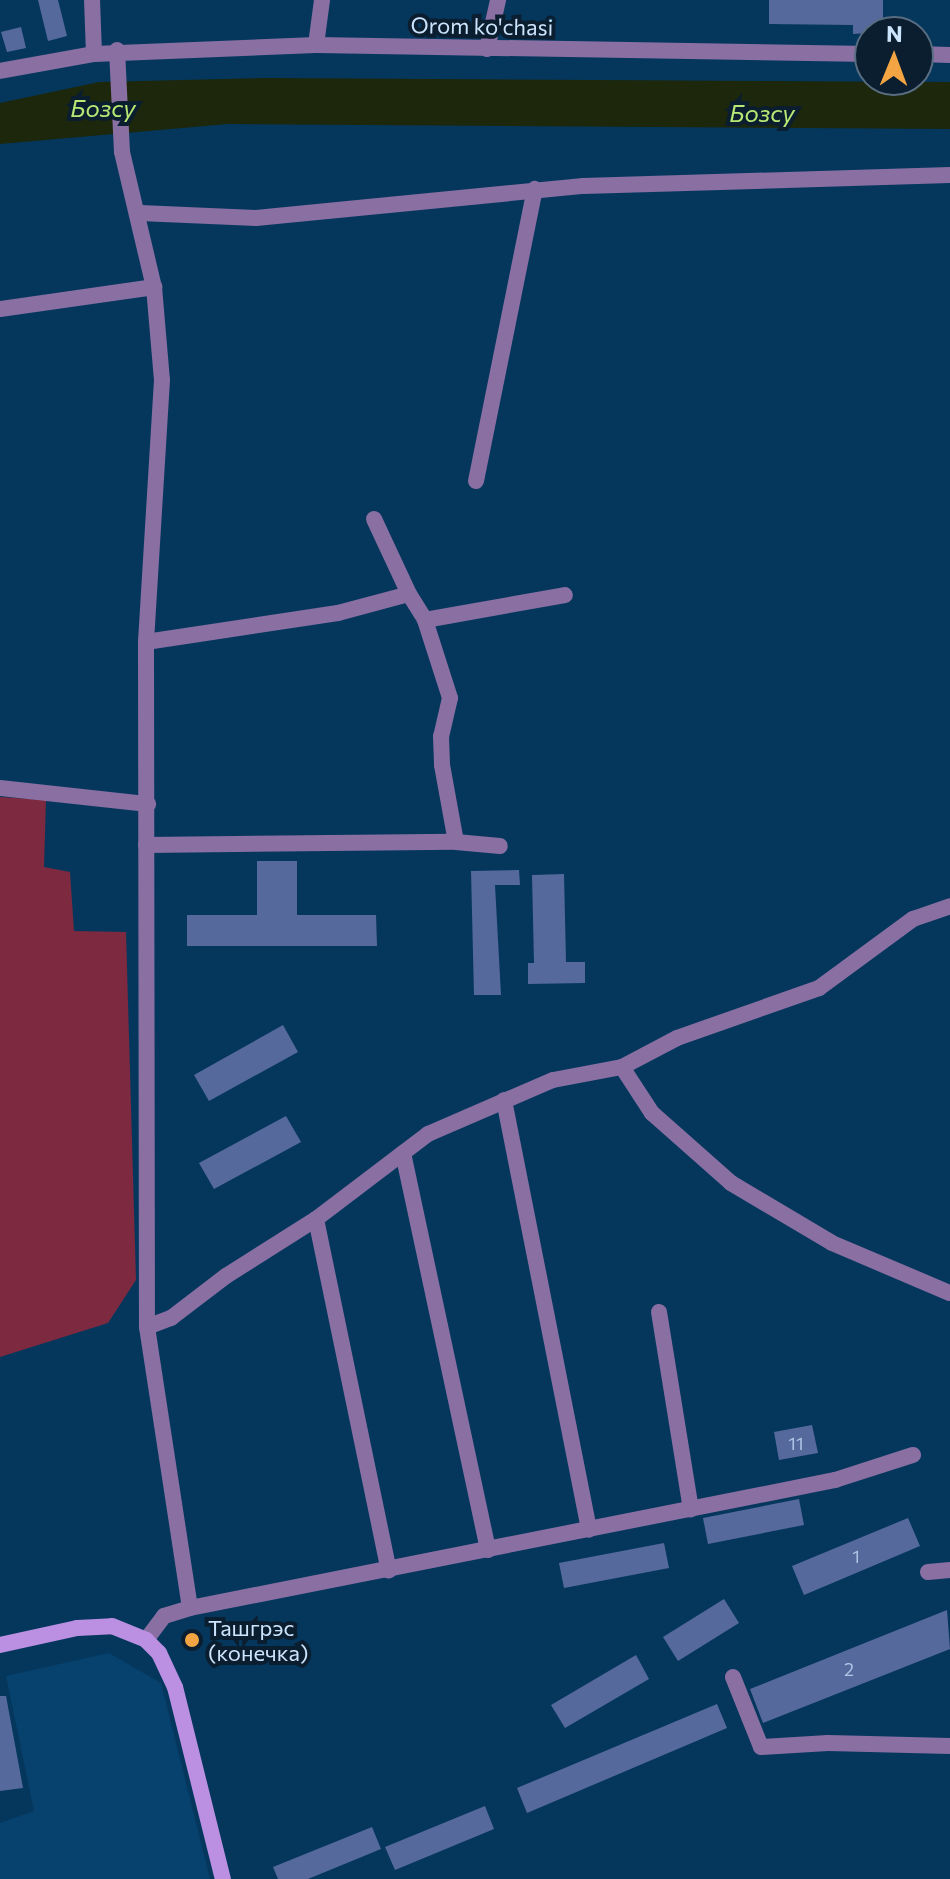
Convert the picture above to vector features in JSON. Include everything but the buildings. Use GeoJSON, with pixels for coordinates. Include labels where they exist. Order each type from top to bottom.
{"type":"FeatureCollection","features":[{"type":"Feature","properties":{"kind":"main road"},"geometry":{"type":"LineString","coordinates":[[0,1645],[94,1626],[112,1626],[146,1640],[169,1668],[223,1879]]}},
{"type":"Feature","properties":{"kind":"street"},"geometry":{"type":"LineString","coordinates":[[92,0],[94,54]]}},
{"type":"Feature","properties":{"kind":"street"},"geometry":{"type":"LineString","coordinates":[[316,45],[322,0]]}},
{"type":"Feature","properties":{"kind":"street"},"geometry":{"type":"LineString","coordinates":[[487,49],[498,0]]}},
{"type":"Feature","properties":{"kind":"street","name":"Orom ko'chasi"},"geometry":{"type":"LineString","coordinates":[[0,71],[117,50],[316,45],[854,54]]}},
{"type":"Feature","properties":{"kind":"street"},"geometry":{"type":"LineString","coordinates":[[117,50],[122,152],[140,213],[154,287],[162,380],[146,642],[147,1327],[190,1608]]}},
{"type":"Feature","properties":{"kind":"street"},"geometry":{"type":"LineString","coordinates":[[140,213],[256,218],[535,189],[950,175]]}},
{"type":"Feature","properties":{"kind":"street"},"geometry":{"type":"LineString","coordinates":[[476,481],[535,189]]}},
{"type":"Feature","properties":{"kind":"street"},"geometry":{"type":"LineString","coordinates":[[0,309],[154,287]]}},
{"type":"Feature","properties":{"kind":"street"},"geometry":{"type":"LineString","coordinates":[[374,519],[409,594],[425,620],[450,698],[441,736],[442,765],[456,842]]}},
{"type":"Feature","properties":{"kind":"street"},"geometry":{"type":"LineString","coordinates":[[146,642],[338,613],[409,594]]}},
{"type":"Feature","properties":{"kind":"street"},"geometry":{"type":"LineString","coordinates":[[425,620],[565,595]]}},
{"type":"Feature","properties":{"kind":"street"},"geometry":{"type":"LineString","coordinates":[[1,785],[148,804]]}},
{"type":"Feature","properties":{"kind":"street"},"geometry":{"type":"LineString","coordinates":[[146,845],[456,842],[500,846]]}},
{"type":"Feature","properties":{"kind":"street"},"geometry":{"type":"LineString","coordinates":[[147,1327],[171,1318],[316,1219],[428,1134],[553,1080],[622,1067],[677,1038],[819,988],[913,919],[950,906]]}},
{"type":"Feature","properties":{"kind":"street"},"geometry":{"type":"LineString","coordinates":[[622,1067],[652,1113],[731,1183],[832,1243],[950,1293]]}},
{"type":"Feature","properties":{"kind":"street"},"geometry":{"type":"LineString","coordinates":[[504,1100],[589,1530]]}},
{"type":"Feature","properties":{"kind":"street"},"geometry":{"type":"LineString","coordinates":[[403,1153],[488,1550]]}},
{"type":"Feature","properties":{"kind":"street"},"geometry":{"type":"LineString","coordinates":[[316,1219],[389,1571]]}},
{"type":"Feature","properties":{"kind":"street"},"geometry":{"type":"LineString","coordinates":[[659,1312],[691,1509]]}},
{"type":"Feature","properties":{"kind":"street"},"geometry":{"type":"LineString","coordinates":[[146,1640],[164,1616],[190,1608],[389,1571],[835,1480],[913,1455]]}},
{"type":"Feature","properties":{"kind":"street"},"geometry":{"type":"LineString","coordinates":[[928,1572],[950,1570]]}},
{"type":"Feature","properties":{"kind":"street"},"geometry":{"type":"LineString","coordinates":[[733,1677],[761,1747],[828,1743],[950,1746]]}},
{"type":"Feature","properties":{"kind":"shaded area"},"geometry":{"type":"Polygon","coordinates":[[[0,797],[46,800],[44,867],[70,872],[74,931],[126,932],[136,1280],[108,1323],[0,1357],[0,797]]]}},
{"type":"Feature","properties":{"kind":"shaded area"},"geometry":{"type":"Polygon","coordinates":[[[109,1653],[161,1683],[210,1879],[0,1879],[0,1823],[34,1811],[6,1676],[109,1653]]]}},
{"type":"Feature","properties":{"kind":"water","name":"Бозсу"},"geometry":{"type":"Polygon","coordinates":[[[268,78],[854,81],[854,96],[934,96],[934,82],[950,82],[950,129],[228,124],[0,144],[0,103],[99,82],[268,78]]]}},
{"type":"Feature","properties":{"kind":"place","name":"Ташгрэс (конечка)"},"geometry":{"type":"Point","coordinates":[192,1640]}}]}
